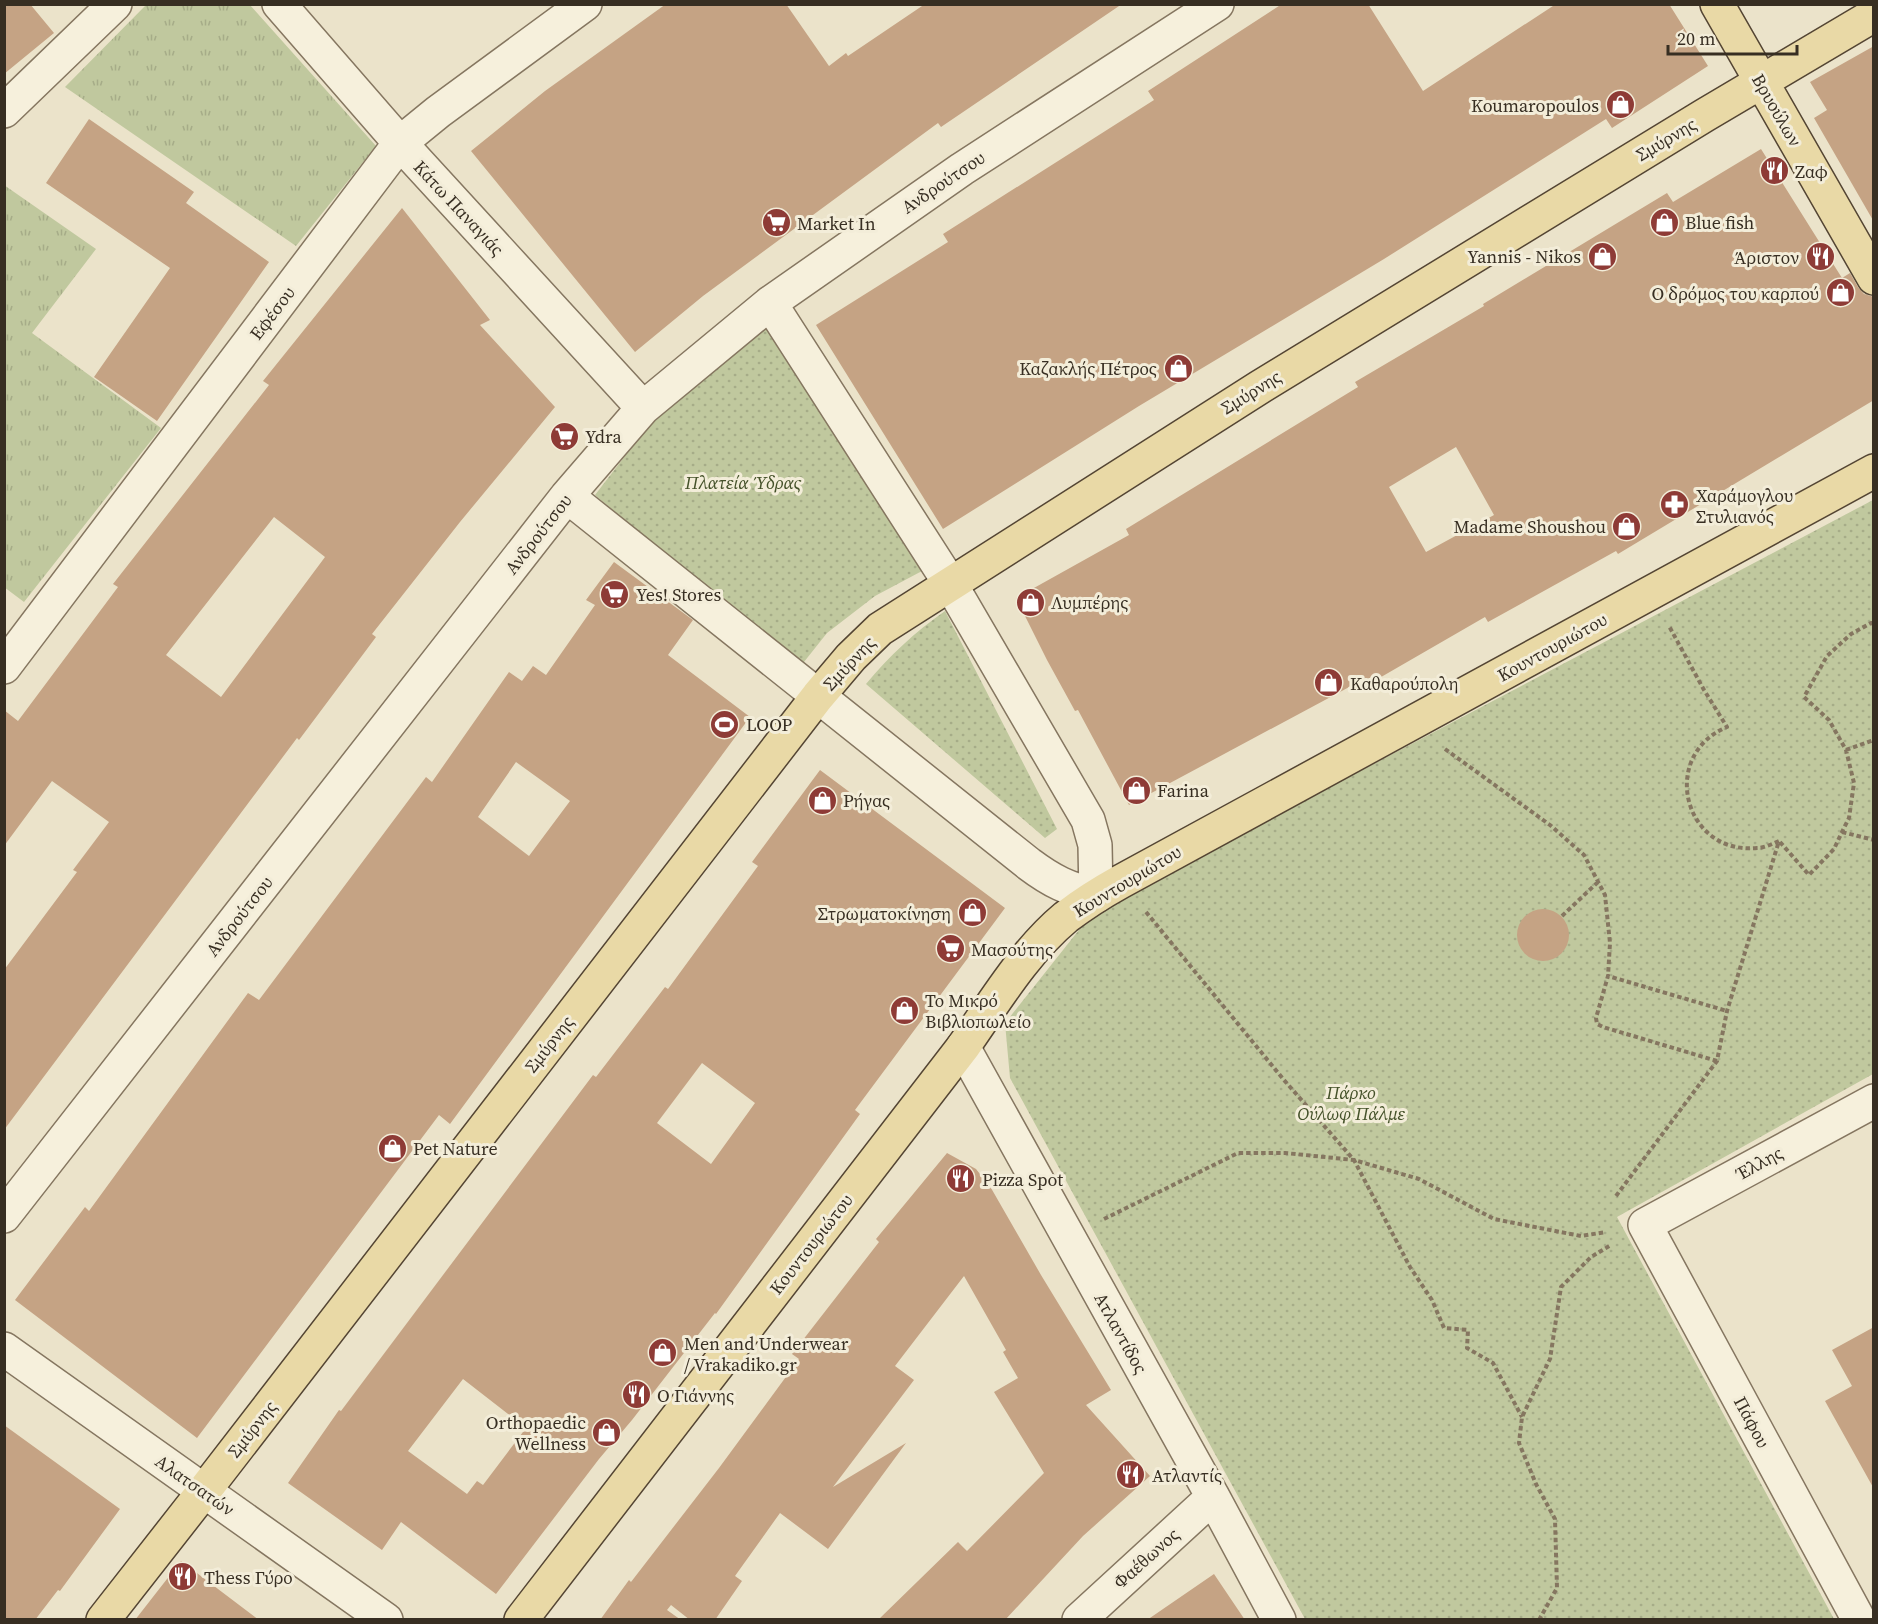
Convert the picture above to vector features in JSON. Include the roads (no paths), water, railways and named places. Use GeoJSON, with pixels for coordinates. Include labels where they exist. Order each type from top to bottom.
{"type":"FeatureCollection","features":[{"type":"Feature","properties":{"kind":"main road","name":"Βρυούλων"},"geometry":{"type":"LineString","coordinates":[[1717,4],[1874,278]]}},
{"type":"Feature","properties":{"kind":"main road","name":"Σμύρνης"},"geometry":{"type":"LineString","coordinates":[[103,1620],[818,696],[851,657],[880,629],[1260,387],[1761,81],[1874,15]]}},
{"type":"Feature","properties":{"kind":"main road","name":"Κουντουριώτου"},"geometry":{"type":"LineString","coordinates":[[521,1620],[963,1047],[1030,955],[1065,918],[1108,889],[1874,471]]}},
{"type":"Feature","properties":{"kind":"street"},"geometry":{"type":"LineString","coordinates":[[4,111],[115,4]]}},
{"type":"Feature","properties":{"kind":"street","name":"Κάτω Παναγιάς"},"geometry":{"type":"LineString","coordinates":[[279,4],[400,143],[643,408]]}},
{"type":"Feature","properties":{"kind":"street","name":"Εφέσου"},"geometry":{"type":"LineString","coordinates":[[4,667],[400,143],[438,112],[585,4]]}},
{"type":"Feature","properties":{"kind":"street","name":"Ανδρούτσου"},"geometry":{"type":"LineString","coordinates":[[4,1216],[567,496],[643,408],[770,303],[962,169],[1217,4]]}},
{"type":"Feature","properties":{"kind":"street"},"geometry":{"type":"LineString","coordinates":[[567,496],[1050,880],[1069,889],[1108,889],[1088,820],[951,585],[770,303]]}},
{"type":"Feature","properties":{"kind":"street","name":"Ατλαντίδος"},"geometry":{"type":"LineString","coordinates":[[963,1047],[1279,1620]]}},
{"type":"Feature","properties":{"kind":"street","name":"Έλλης"},"geometry":{"type":"LineString","coordinates":[[1646,1225],[1874,1101]]}},
{"type":"Feature","properties":{"kind":"street","name":"Πάφου"},"geometry":{"type":"LineString","coordinates":[[1646,1225],[1859,1620]]}},
{"type":"Feature","properties":{"kind":"street","name":"Αλατσατών"},"geometry":{"type":"LineString","coordinates":[[4,1349],[386,1620]]}},
{"type":"Feature","properties":{"kind":"street","name":"Φαέθωνος"},"geometry":{"type":"LineString","coordinates":[[1079,1620],[1213,1497]]}},
{"type":"Feature","properties":{"kind":"place","name":"Koumaropoulos"},"geometry":{"type":"Point","coordinates":[1620,105]}},
{"type":"Feature","properties":{"kind":"place","name":"Ζαφ"},"geometry":{"type":"Point","coordinates":[1774,171]}},
{"type":"Feature","properties":{"kind":"place","name":"Blue fish"},"geometry":{"type":"Point","coordinates":[1664,222]}},
{"type":"Feature","properties":{"kind":"place","name":"Market In"},"geometry":{"type":"Point","coordinates":[776,223]}},
{"type":"Feature","properties":{"kind":"place","name":"Yannis - Nikos"},"geometry":{"type":"Point","coordinates":[1602,256]}},
{"type":"Feature","properties":{"kind":"place","name":"Άριστον"},"geometry":{"type":"Point","coordinates":[1820,257]}},
{"type":"Feature","properties":{"kind":"place","name":"Ο δρόμος του καρπού"},"geometry":{"type":"Point","coordinates":[1840,293]}},
{"type":"Feature","properties":{"kind":"place","name":"Καζακλής Πέτρος"},"geometry":{"type":"Point","coordinates":[1178,368]}},
{"type":"Feature","properties":{"kind":"place","name":"Ydra"},"geometry":{"type":"Point","coordinates":[564,436]}},
{"type":"Feature","properties":{"kind":"place","name":"Χαράμογλου Στυλιανός"},"geometry":{"type":"Point","coordinates":[1675,505]}},
{"type":"Feature","properties":{"kind":"place","name":"Madame Shoushou"},"geometry":{"type":"Point","coordinates":[1627,526]}},
{"type":"Feature","properties":{"kind":"place","name":"Yes! Stores"},"geometry":{"type":"Point","coordinates":[615,594]}},
{"type":"Feature","properties":{"kind":"place","name":"Λυμπέρης"},"geometry":{"type":"Point","coordinates":[1030,602]}},
{"type":"Feature","properties":{"kind":"place","name":"Καθαρούπολη"},"geometry":{"type":"Point","coordinates":[1329,683]}},
{"type":"Feature","properties":{"kind":"place","name":"LOOP"},"geometry":{"type":"Point","coordinates":[725,724]}},
{"type":"Feature","properties":{"kind":"place","name":"Farina"},"geometry":{"type":"Point","coordinates":[1136,790]}},
{"type":"Feature","properties":{"kind":"place","name":"Ρήγας"},"geometry":{"type":"Point","coordinates":[822,800]}},
{"type":"Feature","properties":{"kind":"place","name":"Στρωματοκίνηση"},"geometry":{"type":"Point","coordinates":[972,913]}},
{"type":"Feature","properties":{"kind":"place","name":"Μασούτης"},"geometry":{"type":"Point","coordinates":[950,949]}},
{"type":"Feature","properties":{"kind":"place","name":"Το Μικρό Βιβλιοπωλείο"},"geometry":{"type":"Point","coordinates":[904,1010]}},
{"type":"Feature","properties":{"kind":"place","name":"Pet Nature"},"geometry":{"type":"Point","coordinates":[392,1148]}},
{"type":"Feature","properties":{"kind":"place","name":"Pizza Spot"},"geometry":{"type":"Point","coordinates":[961,1179]}},
{"type":"Feature","properties":{"kind":"place","name":"Men and Underwear / Vrakadiko.gr"},"geometry":{"type":"Point","coordinates":[663,1353]}},
{"type":"Feature","properties":{"kind":"place","name":"Ο Γιάννης"},"geometry":{"type":"Point","coordinates":[636,1395]}},
{"type":"Feature","properties":{"kind":"place","name":"Orthopaedic Wellness"},"geometry":{"type":"Point","coordinates":[607,1432]}},
{"type":"Feature","properties":{"kind":"place","name":"Ατλαντίς"},"geometry":{"type":"Point","coordinates":[1131,1475]}},
{"type":"Feature","properties":{"kind":"place","name":"Thess Γύρο"},"geometry":{"type":"Point","coordinates":[183,1577]}},
{"type":"Feature","properties":{"kind":"park label","name":"Πλατεία Ύδρας"},"geometry":{"type":"Point","coordinates":[743,482]}},
{"type":"Feature","properties":{"kind":"park label","name":"Πάρκο Ούλωφ Πάλμε"},"geometry":{"type":"Point","coordinates":[1351,1102]}}]}
